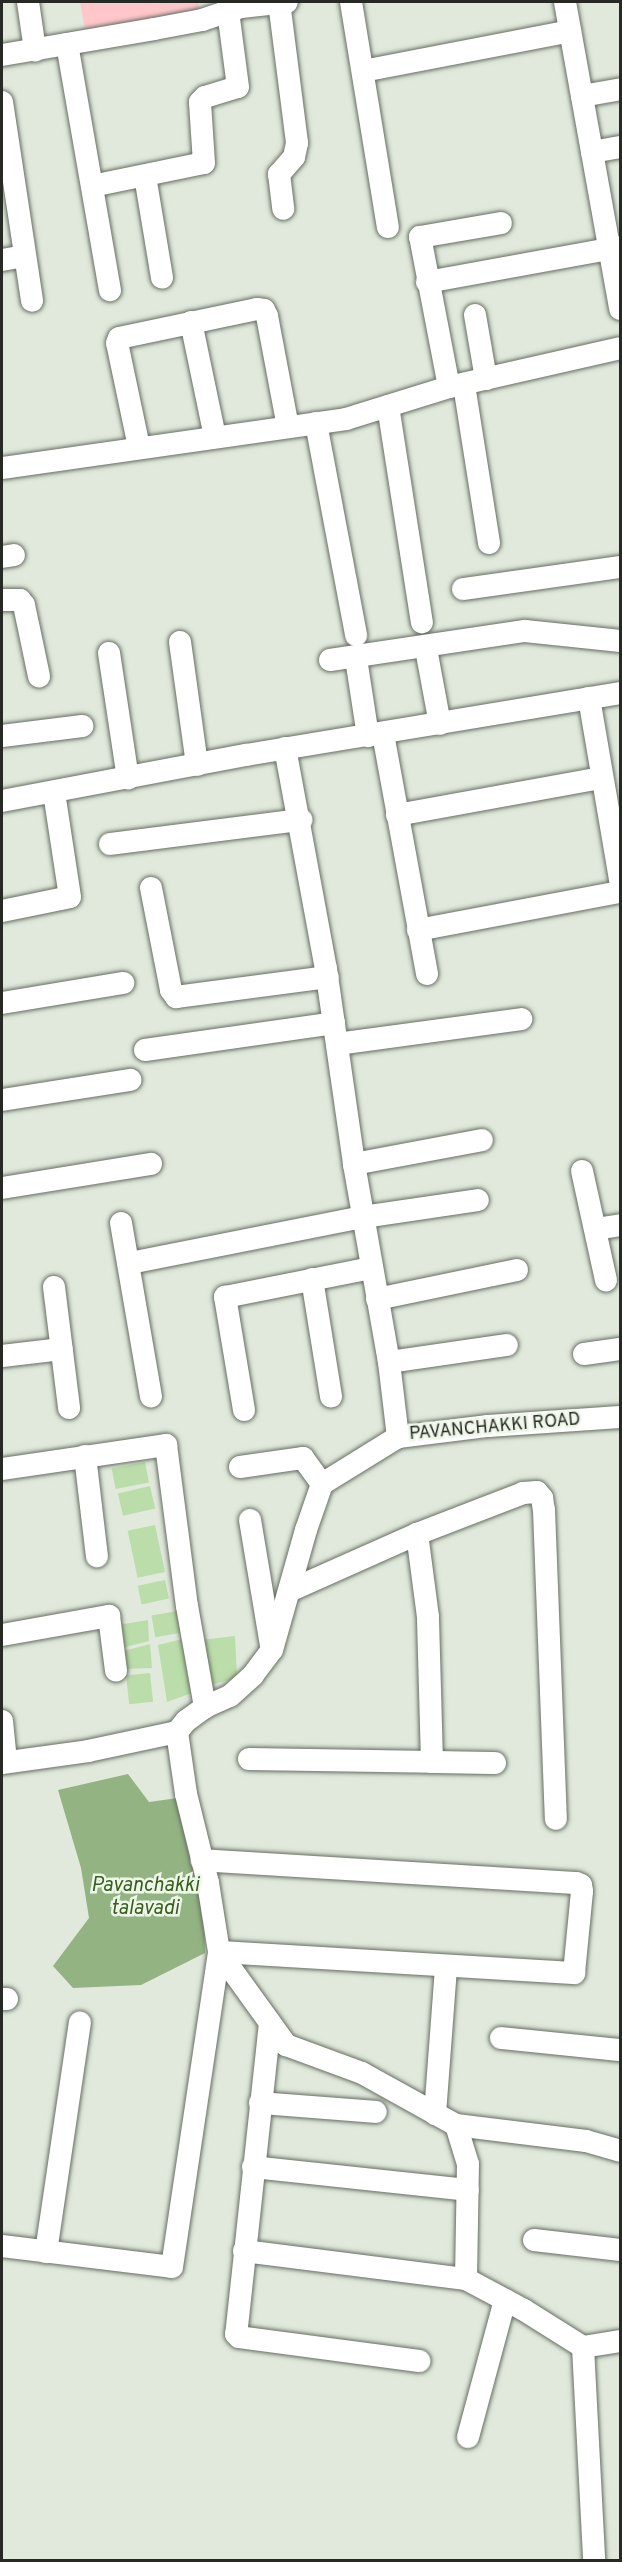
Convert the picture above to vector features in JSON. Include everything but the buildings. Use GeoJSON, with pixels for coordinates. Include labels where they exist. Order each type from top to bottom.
{"type":"FeatureCollection","features":[{"type":"Feature","properties":{"kind":"street"},"geometry":{"type":"LineString","coordinates":[[28,2],[35,50]]}},
{"type":"Feature","properties":{"kind":"street"},"geometry":{"type":"LineString","coordinates":[[2,55],[202,20],[228,11],[276,2],[297,150],[279,174],[283,209]]}},
{"type":"Feature","properties":{"kind":"street"},"geometry":{"type":"LineString","coordinates":[[351,2],[388,227]]}},
{"type":"Feature","properties":{"kind":"street"},"geometry":{"type":"LineString","coordinates":[[565,2],[592,152],[615,248],[621,309]]}},
{"type":"Feature","properties":{"kind":"street"},"geometry":{"type":"LineString","coordinates":[[92,186],[204,163],[200,102],[205,96],[238,87],[228,11]]}},
{"type":"Feature","properties":{"kind":"street"},"geometry":{"type":"LineString","coordinates":[[363,71],[570,31]]}},
{"type":"Feature","properties":{"kind":"street"},"geometry":{"type":"LineString","coordinates":[[67,44],[110,290]]}},
{"type":"Feature","properties":{"kind":"street"},"geometry":{"type":"LineString","coordinates":[[582,96],[621,89]]}},
{"type":"Feature","properties":{"kind":"street"},"geometry":{"type":"LineString","coordinates":[[2,102],[32,301]]}},
{"type":"Feature","properties":{"kind":"street"},"geometry":{"type":"LineString","coordinates":[[592,152],[621,147]]}},
{"type":"Feature","properties":{"kind":"street"},"geometry":{"type":"LineString","coordinates":[[145,176],[162,278]]}},
{"type":"Feature","properties":{"kind":"street"},"geometry":{"type":"LineString","coordinates":[[489,543],[457,386],[427,282],[420,237],[501,223]]}},
{"type":"Feature","properties":{"kind":"street"},"geometry":{"type":"LineString","coordinates":[[427,282],[615,248]]}},
{"type":"Feature","properties":{"kind":"street"},"geometry":{"type":"LineString","coordinates":[[2,260],[25,256]]}},
{"type":"Feature","properties":{"kind":"street"},"geometry":{"type":"LineString","coordinates":[[139,447],[117,343],[124,335],[257,309],[264,310],[288,427]]}},
{"type":"Feature","properties":{"kind":"street"},"geometry":{"type":"LineString","coordinates":[[475,315],[486,380]]}},
{"type":"Feature","properties":{"kind":"street"},"geometry":{"type":"LineString","coordinates":[[190,322],[215,437]]}},
{"type":"Feature","properties":{"kind":"street"},"geometry":{"type":"LineString","coordinates":[[2,468],[346,419],[457,386],[621,348]]}},
{"type":"Feature","properties":{"kind":"street"},"geometry":{"type":"LineString","coordinates":[[388,406],[422,622]]}},
{"type":"Feature","properties":{"kind":"street"},"geometry":{"type":"LineString","coordinates":[[316,423],[356,635]]}},
{"type":"Feature","properties":{"kind":"street"},"geometry":{"type":"LineString","coordinates":[[463,589],[621,567]]}},
{"type":"Feature","properties":{"kind":"street"},"geometry":{"type":"LineString","coordinates":[[2,600],[20,600],[24,605],[39,676]]}},
{"type":"Feature","properties":{"kind":"street"},"geometry":{"type":"LineString","coordinates":[[330,660],[525,631],[621,641]]}},
{"type":"Feature","properties":{"kind":"street"},"geometry":{"type":"LineString","coordinates":[[180,642],[197,765]]}},
{"type":"Feature","properties":{"kind":"street"},"geometry":{"type":"LineString","coordinates":[[109,653],[128,779]]}},
{"type":"Feature","properties":{"kind":"street"},"geometry":{"type":"LineString","coordinates":[[427,654],[440,724]]}},
{"type":"Feature","properties":{"kind":"street"},"geometry":{"type":"LineString","coordinates":[[357,665],[397,815],[427,974]]}},
{"type":"Feature","properties":{"kind":"street"},"geometry":{"type":"LineString","coordinates":[[2,801],[285,748],[376,735],[621,693]]}},
{"type":"Feature","properties":{"kind":"street"},"geometry":{"type":"LineString","coordinates":[[589,698],[601,778],[621,880]]}},
{"type":"Feature","properties":{"kind":"street"},"geometry":{"type":"LineString","coordinates":[[2,736],[82,726]]}},
{"type":"Feature","properties":{"kind":"street"},"geometry":{"type":"LineString","coordinates":[[285,748],[301,820],[328,978],[354,1164],[389,1362],[398,1437]]}},
{"type":"Feature","properties":{"kind":"street"},"geometry":{"type":"LineString","coordinates":[[397,815],[601,778]]}},
{"type":"Feature","properties":{"kind":"street"},"geometry":{"type":"LineString","coordinates":[[2,911],[70,897],[54,792]]}},
{"type":"Feature","properties":{"kind":"street"},"geometry":{"type":"LineString","coordinates":[[110,844],[301,820]]}},
{"type":"Feature","properties":{"kind":"street"},"geometry":{"type":"LineString","coordinates":[[151,888],[171,990],[176,997],[328,978]]}},
{"type":"Feature","properties":{"kind":"street"},"geometry":{"type":"LineString","coordinates":[[418,930],[621,891]]}},
{"type":"Feature","properties":{"kind":"street"},"geometry":{"type":"LineString","coordinates":[[2,1003],[123,983]]}},
{"type":"Feature","properties":{"kind":"street"},"geometry":{"type":"LineString","coordinates":[[145,1050],[521,1019]]}},
{"type":"Feature","properties":{"kind":"street"},"geometry":{"type":"LineString","coordinates":[[2,1100],[130,1080]]}},
{"type":"Feature","properties":{"kind":"street"},"geometry":{"type":"LineString","coordinates":[[354,1164],[482,1140]]}},
{"type":"Feature","properties":{"kind":"street"},"geometry":{"type":"LineString","coordinates":[[2,1188],[151,1164]]}},
{"type":"Feature","properties":{"kind":"street"},"geometry":{"type":"LineString","coordinates":[[582,1171],[606,1280]]}},
{"type":"Feature","properties":{"kind":"street"},"geometry":{"type":"LineString","coordinates":[[130,1263],[363,1217],[478,1200]]}},
{"type":"Feature","properties":{"kind":"street"},"geometry":{"type":"LineString","coordinates":[[121,1223],[130,1263],[151,1396]]}},
{"type":"Feature","properties":{"kind":"street"},"geometry":{"type":"LineString","coordinates":[[596,1229],[621,1225]]}},
{"type":"Feature","properties":{"kind":"street"},"geometry":{"type":"LineString","coordinates":[[244,1410],[225,1297],[371,1268]]}},
{"type":"Feature","properties":{"kind":"street"},"geometry":{"type":"LineString","coordinates":[[377,1299],[517,1270]]}},
{"type":"Feature","properties":{"kind":"street"},"geometry":{"type":"LineString","coordinates":[[312,1279],[331,1396]]}},
{"type":"Feature","properties":{"kind":"street"},"geometry":{"type":"LineString","coordinates":[[54,1287],[69,1408]]}},
{"type":"Feature","properties":{"kind":"street"},"geometry":{"type":"LineString","coordinates":[[389,1362],[507,1345]]}},
{"type":"Feature","properties":{"kind":"street"},"geometry":{"type":"LineString","coordinates":[[2,1356],[62,1349]]}},
{"type":"Feature","properties":{"kind":"street"},"geometry":{"type":"LineString","coordinates":[[584,1354],[621,1349]]}},
{"type":"Feature","properties":{"kind":"street","name":"PAVANCHAKKI ROAD"},"geometry":{"type":"LineString","coordinates":[[322,1484],[398,1437],[488,1426],[621,1417]]}},
{"type":"Feature","properties":{"kind":"street"},"geometry":{"type":"LineString","coordinates":[[2,1469],[166,1445],[189,1617],[205,1707]]}},
{"type":"Feature","properties":{"kind":"street"},"geometry":{"type":"LineString","coordinates":[[85,1456],[98,1556]]}},
{"type":"Feature","properties":{"kind":"street"},"geometry":{"type":"LineString","coordinates":[[2,1721],[4,1762],[88,1750],[177,1732],[186,1721],[205,1707],[230,1696],[253,1675],[272,1650],[291,1590],[306,1530],[322,1484],[303,1458],[240,1467]]}},
{"type":"Feature","properties":{"kind":"street"},"geometry":{"type":"LineString","coordinates":[[291,1590],[417,1533],[523,1493],[537,1492],[542,1498],[544,1509],[556,1819]]}},
{"type":"Feature","properties":{"kind":"street"},"geometry":{"type":"LineString","coordinates":[[250,1520],[272,1650]]}},
{"type":"Feature","properties":{"kind":"street"},"geometry":{"type":"LineString","coordinates":[[417,1533],[428,1617],[432,1762]]}},
{"type":"Feature","properties":{"kind":"street"},"geometry":{"type":"LineString","coordinates":[[2,1635],[109,1616],[116,1671]]}},
{"type":"Feature","properties":{"kind":"street"},"geometry":{"type":"LineString","coordinates":[[2,2246],[172,2267],[219,1952],[202,1860],[186,1794],[177,1732]]}},
{"type":"Feature","properties":{"kind":"street"},"geometry":{"type":"LineString","coordinates":[[249,1759],[495,1763]]}},
{"type":"Feature","properties":{"kind":"street"},"geometry":{"type":"LineString","coordinates":[[202,1860],[581,1885],[574,1974],[219,1952]]}},
{"type":"Feature","properties":{"kind":"street"},"geometry":{"type":"LineString","coordinates":[[219,1952],[286,2045],[362,2073],[456,2126],[586,2141],[621,2151]]}},
{"type":"Feature","properties":{"kind":"street"},"geometry":{"type":"LineString","coordinates":[[435,2114],[446,1966]]}},
{"type":"Feature","properties":{"kind":"street"},"geometry":{"type":"LineString","coordinates":[[46,2252],[80,2023]]}},
{"type":"Feature","properties":{"kind":"street"},"geometry":{"type":"LineString","coordinates":[[270,2023],[235,2330],[239,2337],[419,2361]]}},
{"type":"Feature","properties":{"kind":"street"},"geometry":{"type":"LineString","coordinates":[[501,2038],[621,2050]]}},
{"type":"Feature","properties":{"kind":"street"},"geometry":{"type":"LineString","coordinates":[[261,2103],[375,2112]]}},
{"type":"Feature","properties":{"kind":"street"},"geometry":{"type":"LineString","coordinates":[[456,2126],[468,2163],[466,2279]]}},
{"type":"Feature","properties":{"kind":"street"},"geometry":{"type":"LineString","coordinates":[[253,2167],[468,2190]]}},
{"type":"Feature","properties":{"kind":"street"},"geometry":{"type":"LineString","coordinates":[[534,2240],[621,2250]]}},
{"type":"Feature","properties":{"kind":"street"},"geometry":{"type":"LineString","coordinates":[[244,2251],[466,2279],[583,2347],[621,2341]]}},
{"type":"Feature","properties":{"kind":"street"},"geometry":{"type":"LineString","coordinates":[[468,2436],[505,2300]]}},
{"type":"Feature","properties":{"kind":"street"},"geometry":{"type":"LineString","coordinates":[[583,2347],[594,2560]]}},
{"type":"Feature","properties":{"kind":"shaded area"},"geometry":{"type":"Polygon","coordinates":[[[80,2],[198,2],[202,20],[87,40],[80,2]]]}},
{"type":"Feature","properties":{"kind":"water","name":"Pavanchakki talavadi"},"geometry":{"type":"Polygon","coordinates":[[[128,1774],[149,1802],[178,1798],[204,1914],[205,1953],[141,1985],[73,1988],[53,1966],[89,1918],[81,1868],[58,1790],[128,1774]]]}}]}
